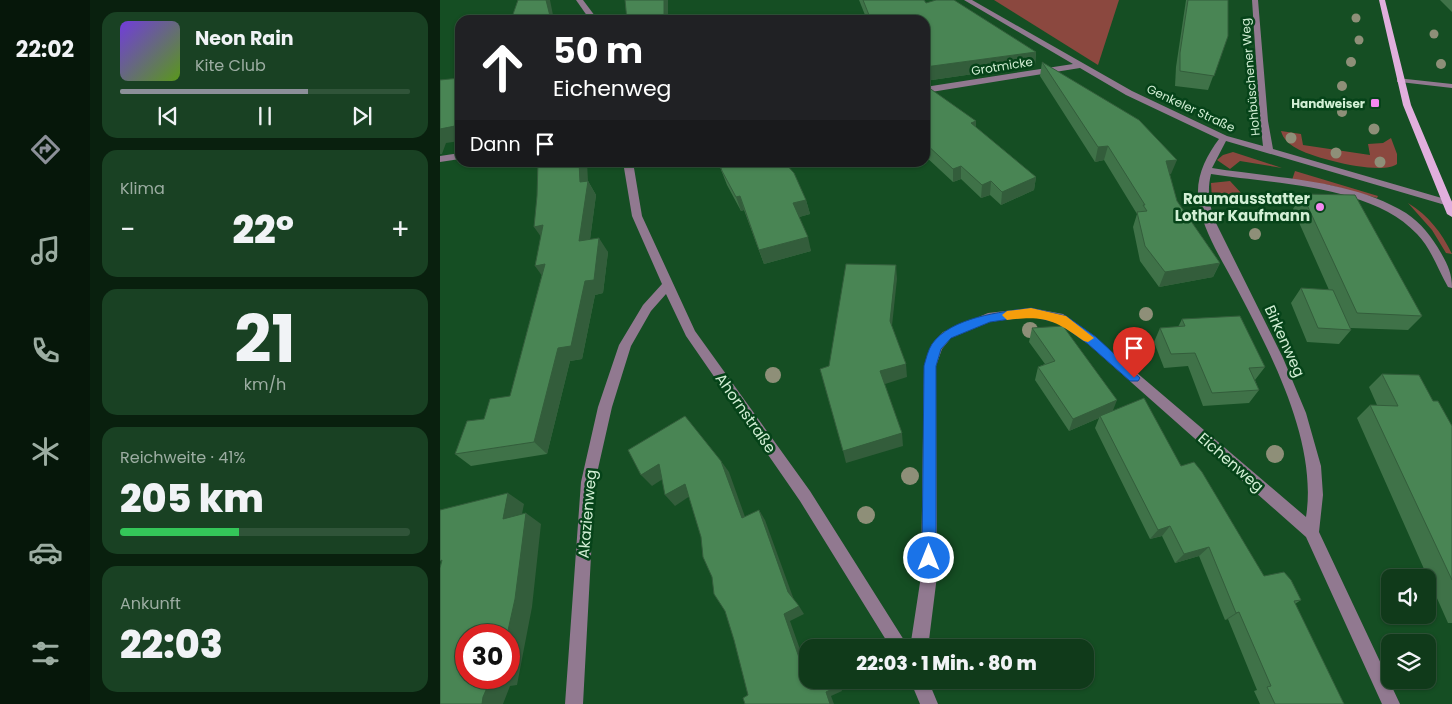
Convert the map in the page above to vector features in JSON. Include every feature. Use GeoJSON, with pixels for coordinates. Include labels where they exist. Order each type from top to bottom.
{"type":"FeatureCollection","features":[{"type":"Feature","properties":{"kind":"main road"},"geometry":{"type":"LineString","coordinates":[[1382,0],[1407,105],[1452,214]]}},
{"type":"Feature","properties":{"kind":"street"},"geometry":{"type":"LineString","coordinates":[[579,0],[590,15]]}},
{"type":"Feature","properties":{"kind":"street","name":"Genkeler Straße"},"geometry":{"type":"LineString","coordinates":[[967,0],[1146,102],[1224,138],[1449,203]]}},
{"type":"Feature","properties":{"kind":"street","name":"Hohbüschener Weg"},"geometry":{"type":"LineString","coordinates":[[1255,0],[1264,122],[1269,152]]}},
{"type":"Feature","properties":{"kind":"street","name":"Grotmicke"},"geometry":{"type":"LineString","coordinates":[[930,89],[1083,66]]}},
{"type":"Feature","properties":{"kind":"street"},"geometry":{"type":"LineString","coordinates":[[1400,80],[1452,86]]}},
{"type":"Feature","properties":{"kind":"street","name":"Birkenweg"},"geometry":{"type":"LineString","coordinates":[[1224,138],[1207,170],[1203,193],[1210,219],[1279,365],[1309,444],[1316,490],[1311,532]]}},
{"type":"Feature","properties":{"kind":"street"},"geometry":{"type":"LineString","coordinates":[[440,160],[455,157]]}},
{"type":"Feature","properties":{"kind":"street","name":"Ahornstraße"},"geometry":{"type":"LineString","coordinates":[[629,167],[637,216],[669,283],[690,333],[805,496],[895,639]]}},
{"type":"Feature","properties":{"kind":"street"},"geometry":{"type":"LineString","coordinates":[[1207,170],[1339,191],[1390,209],[1410,221],[1421,231],[1452,284]]}},
{"type":"Feature","properties":{"kind":"street","name":"Akazienweg"},"geometry":{"type":"LineString","coordinates":[[574,704],[588,482],[605,407],[625,345],[647,308],[669,283]]}},
{"type":"Feature","properties":{"kind":"street","name":"Eichenweg"},"geometry":{"type":"LineString","coordinates":[[920,639],[929,576],[930,366],[936,347],[947,335],[988,318],[1031,312],[1062,319],[1092,340],[1311,532],[1391,704]]}},
{"type":"Feature","properties":{"kind":"street"},"geometry":{"type":"LineString","coordinates":[[923,689],[929,704]]}},
{"type":"Feature","properties":{"kind":"shaded area"},"geometry":{"type":"Polygon","coordinates":[[[994,0],[1119,0],[1098,65],[994,0]]]}},
{"type":"Feature","properties":{"kind":"shaded area"},"geometry":{"type":"Polygon","coordinates":[[[1281,131],[1301,134],[1303,145],[1370,155],[1368,144],[1383,143],[1391,138],[1397,154],[1397,164],[1377,168],[1331,161],[1304,152],[1291,145],[1281,131]]]}},
{"type":"Feature","properties":{"kind":"shaded area"},"geometry":{"type":"Polygon","coordinates":[[[1233,152],[1282,168],[1240,161],[1230,169],[1217,160],[1223,155],[1233,152]]]}},
{"type":"Feature","properties":{"kind":"shaded area"},"geometry":{"type":"Polygon","coordinates":[[[1295,171],[1378,196],[1377,198],[1329,185],[1292,180],[1295,171]]]}},
{"type":"Feature","properties":{"kind":"shaded area"},"geometry":{"type":"Polygon","coordinates":[[[1230,181],[1242,194],[1292,200],[1290,204],[1212,200],[1211,183],[1230,181]]]}},
{"type":"Feature","properties":{"kind":"shaded area"},"geometry":{"type":"Polygon","coordinates":[[[1408,203],[1434,225],[1452,254],[1446,253],[1432,230],[1408,203]]]}},
{"type":"Feature","properties":{"kind":"building"},"geometry":{"type":"Polygon","coordinates":[[[518,0],[546,0],[550,15],[513,15],[518,0]]]}},
{"type":"Feature","properties":{"kind":"building"},"geometry":{"type":"Polygon","coordinates":[[[625,0],[664,0],[664,15],[626,15],[625,0]]]}},
{"type":"Feature","properties":{"kind":"building"},"geometry":{"type":"Polygon","coordinates":[[[863,0],[924,0],[926,3],[936,0],[954,0],[1036,52],[930,66],[930,15],[869,15],[863,0]]]}},
{"type":"Feature","properties":{"kind":"building"},"geometry":{"type":"Polygon","coordinates":[[[1188,0],[1228,0],[1228,36],[1214,76],[1180,71],[1180,53],[1188,0]]]}},
{"type":"Feature","properties":{"kind":"building"},"geometry":{"type":"Polygon","coordinates":[[[1042,62],[1139,120],[1177,160],[1166,161],[1177,201],[1220,263],[1165,272],[1145,246],[1137,212],[1147,211],[1143,205],[1145,205],[1108,146],[1098,147],[1042,62]]]}},
{"type":"Feature","properties":{"kind":"building"},"geometry":{"type":"Polygon","coordinates":[[[455,78],[455,126],[440,129],[440,80],[455,78]]]}},
{"type":"Feature","properties":{"kind":"building"},"geometry":{"type":"Polygon","coordinates":[[[930,89],[976,121],[971,123],[1036,177],[1002,192],[991,181],[982,185],[961,166],[953,169],[930,148],[930,89]]]}},
{"type":"Feature","properties":{"kind":"building"},"geometry":{"type":"Polygon","coordinates":[[[538,167],[579,167],[580,182],[588,181],[579,241],[599,238],[594,280],[585,281],[571,346],[558,348],[534,442],[455,454],[467,421],[484,419],[490,399],[510,396],[545,264],[535,266],[543,225],[534,227],[538,167]]]}},
{"type":"Feature","properties":{"kind":"building"},"geometry":{"type":"Polygon","coordinates":[[[721,167],[789,167],[794,173],[806,200],[793,203],[808,237],[759,250],[740,196],[736,197],[721,167]]]}},
{"type":"Feature","properties":{"kind":"building"},"geometry":{"type":"Polygon","coordinates":[[[1302,194],[1355,195],[1422,316],[1357,313],[1302,194]]]}},
{"type":"Feature","properties":{"kind":"building"},"geometry":{"type":"Polygon","coordinates":[[[846,264],[896,265],[890,321],[906,364],[880,371],[902,433],[843,451],[820,369],[829,366],[846,264]]]}},
{"type":"Feature","properties":{"kind":"building"},"geometry":{"type":"Polygon","coordinates":[[[1301,288],[1333,290],[1351,330],[1318,328],[1301,288]]]}},
{"type":"Feature","properties":{"kind":"building"},"geometry":{"type":"Polygon","coordinates":[[[1240,316],[1265,367],[1249,368],[1259,390],[1212,393],[1195,353],[1171,354],[1160,328],[1185,326],[1182,319],[1240,316]]]}},
{"type":"Feature","properties":{"kind":"building"},"geometry":{"type":"Polygon","coordinates":[[[1063,326],[1117,400],[1073,419],[1038,367],[1055,361],[1032,328],[1063,326]]]}},
{"type":"Feature","properties":{"kind":"building"},"geometry":{"type":"Polygon","coordinates":[[[1382,374],[1419,375],[1433,401],[1438,401],[1452,426],[1452,580],[1370,405],[1398,406],[1382,374]]]}},
{"type":"Feature","properties":{"kind":"building"},"geometry":{"type":"Polygon","coordinates":[[[1144,398],[1181,466],[1194,462],[1202,472],[1264,576],[1284,572],[1291,580],[1301,600],[1294,601],[1344,704],[1275,704],[1267,687],[1271,686],[1239,612],[1236,613],[1209,547],[1184,554],[1170,526],[1158,530],[1100,416],[1144,398]]]}},
{"type":"Feature","properties":{"kind":"building"},"geometry":{"type":"Polygon","coordinates":[[[685,416],[721,461],[742,518],[759,510],[788,592],[799,606],[784,614],[799,657],[799,689],[832,689],[826,692],[830,704],[745,704],[743,698],[748,695],[734,640],[725,611],[714,594],[712,577],[703,557],[701,537],[685,484],[665,495],[659,464],[641,475],[628,450],[685,416]]]}},
{"type":"Feature","properties":{"kind":"building"},"geometry":{"type":"Polygon","coordinates":[[[508,493],[503,519],[526,513],[515,599],[509,624],[455,624],[455,689],[486,689],[482,704],[440,704],[440,568],[442,560],[440,561],[440,510],[508,493]]]}},
{"type":"Feature","properties":{"kind":"slow traffic"},"geometry":{"type":"LineString","coordinates":[[1007,315],[1031,312],[1062,319],[1088,338]]}},
{"type":"Feature","properties":{"kind":"place","name":"Handweiser"},"geometry":{"type":"Point","coordinates":[1375,103]}},
{"type":"Feature","properties":{"kind":"place","name":"Raumausstatter Lothar Kaufmann"},"geometry":{"type":"Point","coordinates":[1320,207]}},
{"type":"Feature","properties":{"kind":"route"},"geometry":{"type":"LineString","coordinates":[[929,558],[930,366],[936,347],[947,335],[988,318],[1031,312],[1062,319],[1092,340],[1134,378]]}}]}
